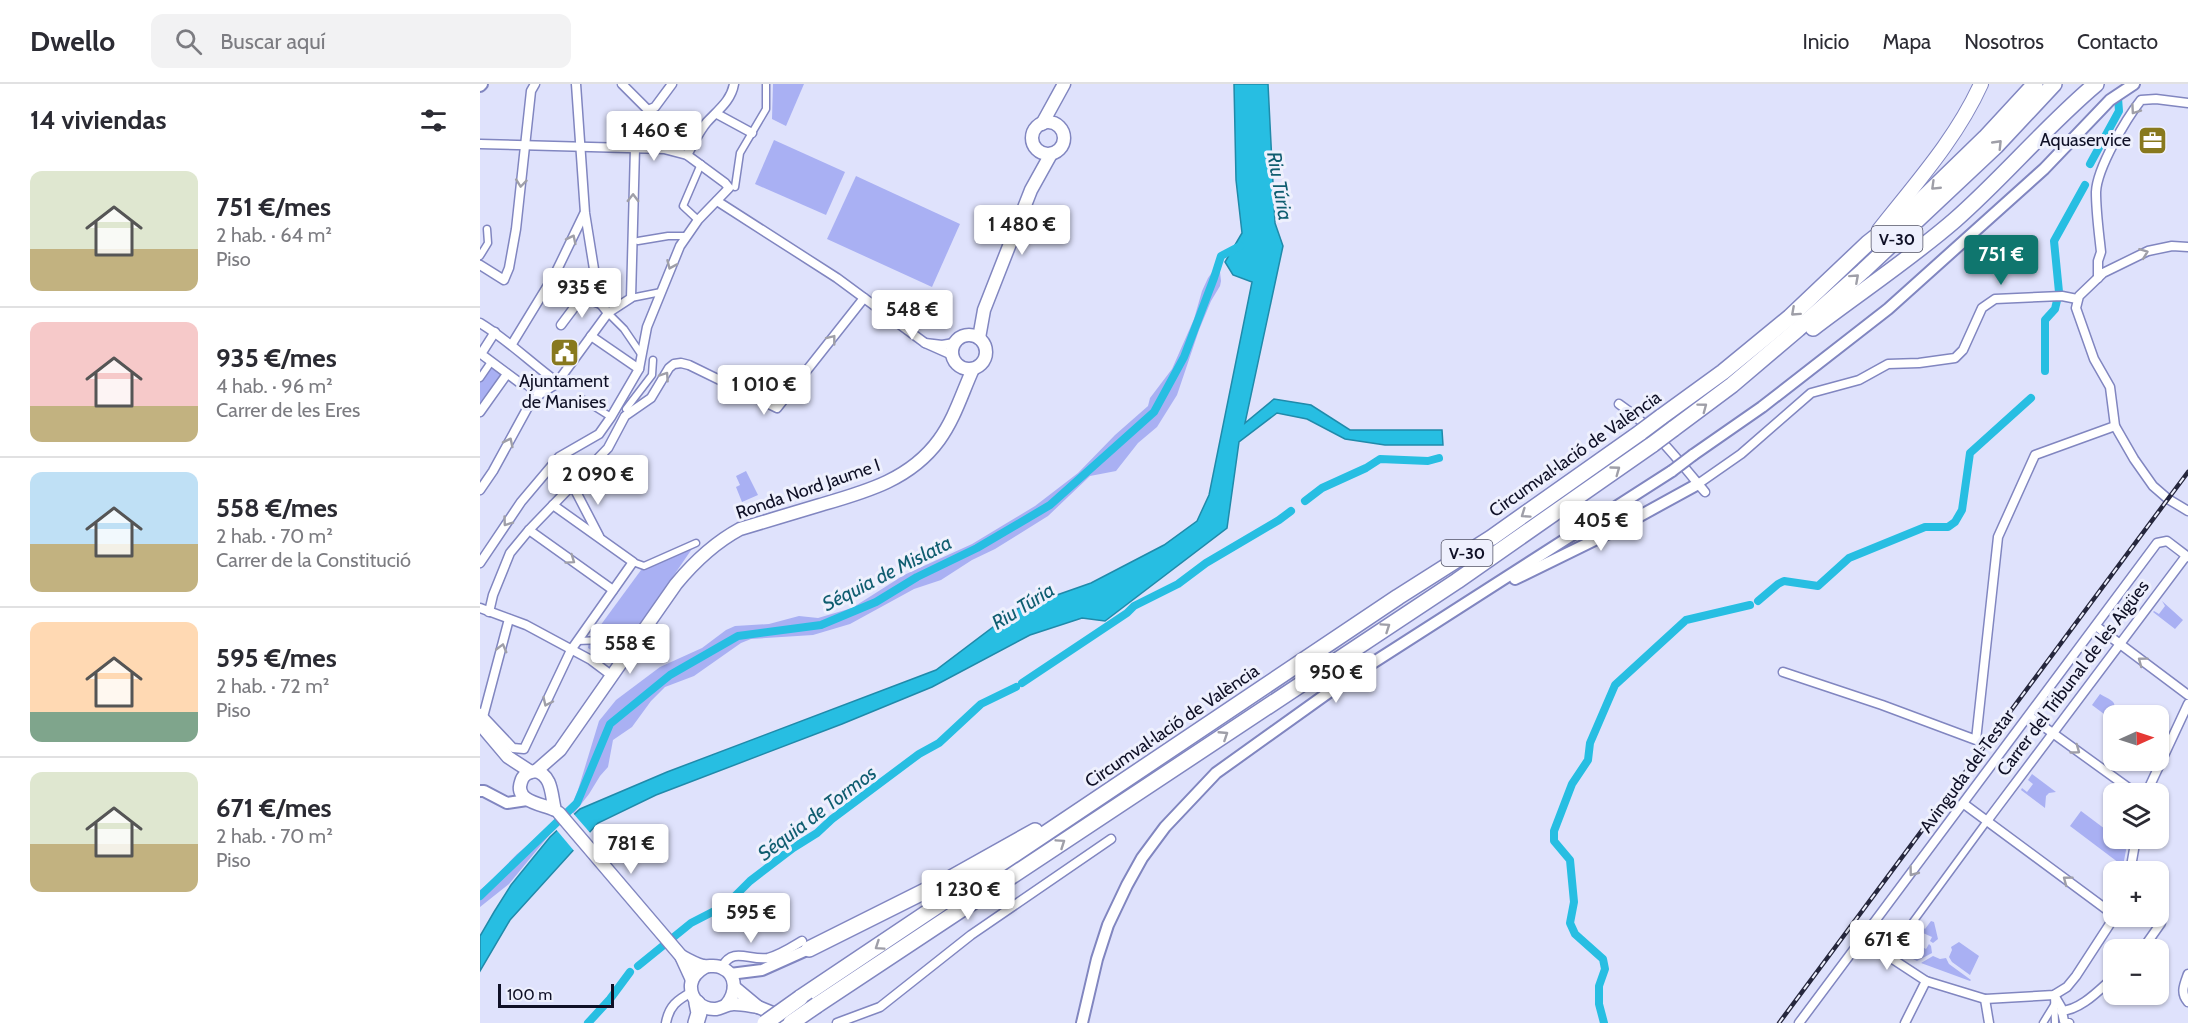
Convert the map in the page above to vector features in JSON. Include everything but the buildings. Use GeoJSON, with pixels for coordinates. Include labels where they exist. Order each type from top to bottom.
{"type":"FeatureCollection","features":[{"type":"Feature","properties":{"kind":"highway"},"geometry":{"type":"LineString","coordinates":[[1868,243],[1941,152],[1964,116],[1980,84]]}},
{"type":"Feature","properties":{"kind":"highway","name":"Circumval·lació de València"},"geometry":{"type":"LineString","coordinates":[[765,1023],[1398,597],[1491,538],[1724,372],[1790,316],[1868,243],[1914,207],[1985,138],[2035,84]]}},
{"type":"Feature","properties":{"kind":"highway","name":"Circumval·lació de València"},"geometry":{"type":"LineString","coordinates":[[790,1023],[1457,581],[1653,444],[1732,385],[1831,300],[1996,146],[2054,84]]}},
{"type":"Feature","properties":{"kind":"highway"},"geometry":{"type":"LineString","coordinates":[[1732,385],[1777,355],[1953,222],[2096,84]]}},
{"type":"Feature","properties":{"kind":"highway"},"geometry":{"type":"LineString","coordinates":[[806,945],[951,878],[1053,821],[1127,774],[1190,738]]}},
{"type":"Feature","properties":{"kind":"highway"},"geometry":{"type":"LineString","coordinates":[[694,992],[699,1012],[696,1023]]}},
{"type":"Feature","properties":{"kind":"main road"},"geometry":{"type":"LineString","coordinates":[[1031,190],[1035,148],[1033,133],[1042,124],[1065,84]]}},
{"type":"Feature","properties":{"kind":"main road"},"geometry":{"type":"LineString","coordinates":[[1059,127],[1059,113],[1065,84]]}},
{"type":"Feature","properties":{"kind":"main road"},"geometry":{"type":"LineString","coordinates":[[1035,148],[1042,153],[1051,154],[1056,153],[1063,145],[1064,135],[1059,127],[1051,123],[1042,124]]}},
{"type":"Feature","properties":{"kind":"main road"},"geometry":{"type":"LineString","coordinates":[[979,339],[984,310],[1031,190],[1051,154]]}},
{"type":"Feature","properties":{"kind":"main road"},"geometry":{"type":"LineString","coordinates":[[956,345],[974,336],[979,339],[984,346],[985,357],[982,363],[968,369],[954,361],[956,345],[984,310]]}},
{"type":"Feature","properties":{"kind":"main road","name":"Ronda Nord Jaume I"},"geometry":{"type":"LineString","coordinates":[[560,750],[676,584],[697,560],[724,538],[740,529],[863,492],[900,476],[919,462],[938,441],[955,415],[968,369]]}},
{"type":"Feature","properties":{"kind":"main road"},"geometry":{"type":"LineString","coordinates":[[481,718],[508,757],[526,794],[557,812],[681,956],[694,992],[708,1008],[736,1004],[759,1007],[797,1023]]}},
{"type":"Feature","properties":{"kind":"main road"},"geometry":{"type":"LineString","coordinates":[[526,794],[526,774],[533,772],[560,750]]}},
{"type":"Feature","properties":{"kind":"main road"},"geometry":{"type":"LineString","coordinates":[[526,794],[545,798],[560,750]]}},
{"type":"Feature","properties":{"kind":"main road"},"geometry":{"type":"LineString","coordinates":[[508,757],[533,772],[546,776],[557,812]]}},
{"type":"Feature","properties":{"kind":"main road"},"geometry":{"type":"LineString","coordinates":[[681,956],[705,967],[726,971],[734,987],[759,1007]]}},
{"type":"Feature","properties":{"kind":"main road"},"geometry":{"type":"LineString","coordinates":[[694,992],[695,974],[705,967]]}},
{"type":"Feature","properties":{"kind":"main road"},"geometry":{"type":"LineString","coordinates":[[726,1005],[734,987]]}},
{"type":"Feature","properties":{"kind":"street"},"geometry":{"type":"LineString","coordinates":[[480,265],[504,280],[509,267],[516,229],[531,91],[535,84]]}},
{"type":"Feature","properties":{"kind":"street"},"geometry":{"type":"LineString","coordinates":[[576,84],[585,213],[598,294],[601,304],[624,329],[641,354]]}},
{"type":"Feature","properties":{"kind":"street"},"geometry":{"type":"LineString","coordinates":[[622,84],[648,110]]}},
{"type":"Feature","properties":{"kind":"street"},"geometry":{"type":"LineString","coordinates":[[648,110],[655,107],[672,84]]}},
{"type":"Feature","properties":{"kind":"street"},"geometry":{"type":"LineString","coordinates":[[687,155],[706,123],[717,114],[733,92],[734,84]]}},
{"type":"Feature","properties":{"kind":"street"},"geometry":{"type":"LineString","coordinates":[[480,563],[521,501],[559,457],[599,434],[613,413],[639,369],[647,327],[686,236],[698,220],[732,188],[740,153],[766,109],[766,84]]}},
{"type":"Feature","properties":{"kind":"street"},"geometry":{"type":"LineString","coordinates":[[1083,1021],[1097,958],[1108,925],[1126,885],[1165,826],[1229,762],[1346,680],[1672,471],[1761,407],[1888,309],[2044,169],[2110,100],[2134,84]]}},
{"type":"Feature","properties":{"kind":"street"},"geometry":{"type":"LineString","coordinates":[[2101,276],[2098,261],[2101,252],[2096,190],[2102,168],[2133,110],[2141,100],[2156,99],[2188,103]]}},
{"type":"Feature","properties":{"kind":"street"},"geometry":{"type":"LineString","coordinates":[[631,298],[638,148],[648,110]]}},
{"type":"Feature","properties":{"kind":"street"},"geometry":{"type":"LineString","coordinates":[[717,114],[752,133]]}},
{"type":"Feature","properties":{"kind":"street"},"geometry":{"type":"LineString","coordinates":[[480,145],[664,149],[687,155],[732,188]]}},
{"type":"Feature","properties":{"kind":"street"},"geometry":{"type":"LineString","coordinates":[[698,220],[683,206],[701,164]]}},
{"type":"Feature","properties":{"kind":"street"},"geometry":{"type":"LineString","coordinates":[[717,201],[837,278],[925,343],[956,345]]}},
{"type":"Feature","properties":{"kind":"street"},"geometry":{"type":"LineString","coordinates":[[512,344],[556,272],[585,213]]}},
{"type":"Feature","properties":{"kind":"street"},"geometry":{"type":"LineString","coordinates":[[480,256],[489,243],[487,229]]}},
{"type":"Feature","properties":{"kind":"street"},"geometry":{"type":"LineString","coordinates":[[638,241],[668,236],[686,236]]}},
{"type":"Feature","properties":{"kind":"street"},"geometry":{"type":"LineString","coordinates":[[2077,303],[2101,276],[2113,268],[2148,251],[2172,246],[2188,247]]}},
{"type":"Feature","properties":{"kind":"street"},"geometry":{"type":"LineString","coordinates":[[2101,252],[2113,268]]}},
{"type":"Feature","properties":{"kind":"street"},"geometry":{"type":"LineString","coordinates":[[481,485],[505,450],[519,422],[540,394],[557,382],[608,313],[631,298],[661,292]]}},
{"type":"Feature","properties":{"kind":"street"},"geometry":{"type":"LineString","coordinates":[[1489,589],[1518,578],[1653,509],[1701,488],[1811,393],[1841,387],[1888,364],[1955,358],[1963,350],[1982,308],[1995,299],[2060,296],[2077,303]]}},
{"type":"Feature","properties":{"kind":"street"},"geometry":{"type":"LineString","coordinates":[[561,325],[582,297],[601,304]]}},
{"type":"Feature","properties":{"kind":"street"},"geometry":{"type":"LineString","coordinates":[[584,400],[613,413],[625,413],[651,398],[669,368],[681,363],[777,408],[864,298]]}},
{"type":"Feature","properties":{"kind":"street"},"geometry":{"type":"LineString","coordinates":[[2077,303],[2094,359],[2110,387],[2115,426],[2152,486],[2188,511]]}},
{"type":"Feature","properties":{"kind":"street"},"geometry":{"type":"LineString","coordinates":[[480,323],[512,344],[528,360],[557,382]]}},
{"type":"Feature","properties":{"kind":"street"},"geometry":{"type":"LineString","coordinates":[[495,332],[481,354],[520,383],[526,384],[540,394]]}},
{"type":"Feature","properties":{"kind":"street"},"geometry":{"type":"LineString","coordinates":[[592,334],[639,369]]}},
{"type":"Feature","properties":{"kind":"street"},"geometry":{"type":"LineString","coordinates":[[489,612],[493,595],[510,553],[529,530],[608,448],[625,413],[652,375],[653,360]]}},
{"type":"Feature","properties":{"kind":"street"},"geometry":{"type":"LineString","coordinates":[[480,378],[491,362]]}},
{"type":"Feature","properties":{"kind":"street"},"geometry":{"type":"LineString","coordinates":[[480,412],[507,374]]}},
{"type":"Feature","properties":{"kind":"street"},"geometry":{"type":"LineString","coordinates":[[1619,404],[1639,418],[1660,438],[1701,488]]}},
{"type":"Feature","properties":{"kind":"street"},"geometry":{"type":"LineString","coordinates":[[1783,672],[1976,740],[1998,537],[2016,496],[2035,455],[2115,426]]}},
{"type":"Feature","properties":{"kind":"street"},"geometry":{"type":"LineString","coordinates":[[573,486],[600,539]]}},
{"type":"Feature","properties":{"kind":"street"},"geometry":{"type":"LineString","coordinates":[[553,505],[633,562],[644,566],[696,543]]}},
{"type":"Feature","properties":{"kind":"street"},"geometry":{"type":"LineString","coordinates":[[584,527],[590,519]]}},
{"type":"Feature","properties":{"kind":"street"},"geometry":{"type":"LineString","coordinates":[[529,530],[613,590]]}},
{"type":"Feature","properties":{"kind":"street","name":"Avinguda del Testar"},"geometry":{"type":"LineString","coordinates":[[1799,1023],[2157,543],[2167,541],[2187,556]]}},
{"type":"Feature","properties":{"kind":"street","name":"Carrer del Tribunal de les Aigües"},"geometry":{"type":"LineString","coordinates":[[1987,821],[2187,556]]}},
{"type":"Feature","properties":{"kind":"street"},"geometry":{"type":"LineString","coordinates":[[510,620],[481,718],[513,748],[520,750],[524,749],[527,744],[571,650],[633,562]]}},
{"type":"Feature","properties":{"kind":"street"},"geometry":{"type":"LineString","coordinates":[[480,608],[526,625],[591,660],[611,675]]}},
{"type":"Feature","properties":{"kind":"street"},"geometry":{"type":"LineString","coordinates":[[2096,626],[2188,695]]}},
{"type":"Feature","properties":{"kind":"street"},"geometry":{"type":"LineString","coordinates":[[577,641],[630,639]]}},
{"type":"Feature","properties":{"kind":"street"},"geometry":{"type":"LineString","coordinates":[[2151,783],[2188,704]]}},
{"type":"Feature","properties":{"kind":"street"},"geometry":{"type":"LineString","coordinates":[[2029,716],[2122,783]]}},
{"type":"Feature","properties":{"kind":"street"},"geometry":{"type":"LineString","coordinates":[[480,791],[504,798],[526,794]]}},
{"type":"Feature","properties":{"kind":"street"},"geometry":{"type":"LineString","coordinates":[[1964,804],[2103,908]]}},
{"type":"Feature","properties":{"kind":"street"},"geometry":{"type":"LineString","coordinates":[[1888,956],[1987,821]]}},
{"type":"Feature","properties":{"kind":"street"},"geometry":{"type":"LineString","coordinates":[[837,1023],[880,1008],[971,935],[1111,839]]}},
{"type":"Feature","properties":{"kind":"street"},"geometry":{"type":"LineString","coordinates":[[2043,1023],[2107,927]]}},
{"type":"Feature","properties":{"kind":"street"},"geometry":{"type":"LineString","coordinates":[[1862,939],[1926,981],[1985,999],[2057,1004],[2070,1011],[2103,986]]}},
{"type":"Feature","properties":{"kind":"street"},"geometry":{"type":"LineString","coordinates":[[806,945],[762,970],[726,971],[726,960],[732,956],[766,958],[806,945]]}},
{"type":"Feature","properties":{"kind":"street"},"geometry":{"type":"LineString","coordinates":[[2186,999],[2183,988],[2188,974]]}},
{"type":"Feature","properties":{"kind":"street"},"geometry":{"type":"LineString","coordinates":[[1905,1023],[1926,981]]}},
{"type":"Feature","properties":{"kind":"street"},"geometry":{"type":"LineString","coordinates":[[666,1023],[669,1011],[676,1001],[694,992]]}},
{"type":"Feature","properties":{"kind":"street"},"geometry":{"type":"LineString","coordinates":[[1985,999],[1989,1023]]}},
{"type":"Feature","properties":{"kind":"street"},"geometry":{"type":"LineString","coordinates":[[2055,1023],[2057,1004]]}},
{"type":"Feature","properties":{"kind":"street"},"geometry":{"type":"LineString","coordinates":[[2057,1004],[2064,1021],[2069,1023]]}},
{"type":"Feature","properties":{"kind":"shaded area"},"geometry":{"type":"Polygon","coordinates":[[[773,84],[804,84],[786,126],[772,119],[773,84]]]}},
{"type":"Feature","properties":{"kind":"shaded area"},"geometry":{"type":"Polygon","coordinates":[[[1234,84],[1268,84],[1275,223],[1283,246],[1245,423],[1274,399],[1311,405],[1350,430],[1442,430],[1443,445],[1385,445],[1345,439],[1307,419],[1277,413],[1239,442],[1227,528],[1105,621],[1082,618],[1030,635],[932,687],[656,795],[598,823],[510,920],[480,971],[480,936],[494,912],[511,885],[550,837],[580,809],[667,772],[936,670],[1017,609],[1091,583],[1164,545],[1197,521],[1209,495],[1252,282],[1233,275],[1225,262],[1242,233],[1236,180],[1234,84]]]}},
{"type":"Feature","properties":{"kind":"shaded area"},"geometry":{"type":"Polygon","coordinates":[[[774,140],[845,172],[826,215],[755,184],[774,140]]]}},
{"type":"Feature","properties":{"kind":"shaded area"},"geometry":{"type":"Polygon","coordinates":[[[856,176],[960,224],[932,287],[827,239],[856,176]]]}},
{"type":"Feature","properties":{"kind":"shaded area"},"geometry":{"type":"Polygon","coordinates":[[[1213,271],[1220,272],[1220,286],[1199,330],[1177,395],[1157,427],[1138,443],[1116,471],[1090,476],[1048,516],[995,549],[972,560],[941,580],[914,589],[850,624],[813,635],[751,639],[741,643],[694,676],[665,687],[651,701],[632,727],[613,740],[608,767],[575,812],[551,833],[509,884],[480,907],[480,890],[572,804],[599,721],[616,700],[660,667],[702,648],[726,630],[735,626],[769,624],[799,616],[818,618],[852,608],[904,575],[972,544],[1035,506],[1078,473],[1115,435],[1148,406],[1150,398],[1172,369],[1194,319],[1202,291],[1213,271]]]}},
{"type":"Feature","properties":{"kind":"shaded area"},"geometry":{"type":"Polygon","coordinates":[[[491,364],[505,375],[480,410],[480,380],[491,364]]]}},
{"type":"Feature","properties":{"kind":"shaded area"},"geometry":{"type":"Polygon","coordinates":[[[746,471],[758,495],[742,502],[736,487],[740,485],[736,476],[746,471]]]}},
{"type":"Feature","properties":{"kind":"shaded area"},"geometry":{"type":"Polygon","coordinates":[[[696,543],[630,639],[613,657],[603,658],[588,648],[589,641],[644,566],[696,543]]]}},
{"type":"Feature","properties":{"kind":"shaded area"},"geometry":{"type":"Polygon","coordinates":[[[2162,601],[2183,620],[2175,629],[2153,612],[2159,614],[2165,606],[2162,601]]]}},
{"type":"Feature","properties":{"kind":"shaded area"},"geometry":{"type":"Polygon","coordinates":[[[2100,694],[2114,704],[2103,705],[2103,713],[2092,705],[2100,694]]]}},
{"type":"Feature","properties":{"kind":"shaded area"},"geometry":{"type":"Polygon","coordinates":[[[2032,774],[2056,792],[2046,796],[2045,808],[2021,790],[2022,788],[2027,792],[2033,784],[2028,780],[2032,774]]]}},
{"type":"Feature","properties":{"kind":"shaded area"},"geometry":{"type":"Polygon","coordinates":[[[2081,811],[2103,828],[2103,849],[2126,849],[2124,861],[2116,861],[2070,826],[2081,811]]]}},
{"type":"Feature","properties":{"kind":"shaded area"},"geometry":{"type":"Polygon","coordinates":[[[1931,921],[1934,922],[1938,939],[1933,943],[1930,941],[1932,937],[1923,933],[1918,945],[1926,949],[1929,944],[1932,953],[1917,961],[1901,953],[1921,926],[1925,929],[1931,921]]]}},
{"type":"Feature","properties":{"kind":"shaded area"},"geometry":{"type":"Polygon","coordinates":[[[1959,942],[1979,956],[1970,975],[1952,962],[1949,957],[1951,947],[1959,942]]]}},
{"type":"Feature","properties":{"kind":"shaded area"},"geometry":{"type":"Polygon","coordinates":[[[1933,956],[1940,959],[1946,958],[1949,964],[1971,980],[1921,963],[1933,956]]]}},
{"type":"Feature","properties":{"kind":"pier"},"geometry":{"type":"Polygon","coordinates":[[[572,812],[592,835],[575,852],[554,827],[572,812]]]}},
{"type":"Feature","properties":{"kind":"waterway"},"geometry":{"type":"LineString","coordinates":[[2090,164],[2119,111],[2118,98]]}},
{"type":"Feature","properties":{"kind":"waterway"},"geometry":{"type":"LineString","coordinates":[[2045,371],[2045,320],[2055,309],[2059,292],[2054,241],[2085,185]]}},
{"type":"Feature","properties":{"kind":"waterway","name":"Séquia de Mislata"},"geometry":{"type":"LineString","coordinates":[[480,896],[577,803],[610,724],[670,675],[738,636],[821,625],[876,602],[917,577],[977,548],[1050,505],[1154,412],[1184,357],[1221,256],[1240,246]]}},
{"type":"Feature","properties":{"kind":"waterway"},"geometry":{"type":"LineString","coordinates":[[1758,601],[1784,581],[1818,586],[1849,558],[1925,527],[1948,527],[1955,522],[1962,510],[1970,453],[2031,398]]}},
{"type":"Feature","properties":{"kind":"waterway","name":"Séquia de Tormos"},"geometry":{"type":"LineString","coordinates":[[1305,501],[1322,488],[1380,459],[1428,461],[1439,458]]}},
{"type":"Feature","properties":{"kind":"waterway","name":"Séquia de Tormos"},"geometry":{"type":"LineString","coordinates":[[1022,683],[1127,613],[1134,606],[1178,584],[1206,563],[1291,511]]}},
{"type":"Feature","properties":{"kind":"waterway"},"geometry":{"type":"LineString","coordinates":[[1604,1023],[1599,1004],[1599,986],[1605,969],[1603,959],[1575,934],[1570,923],[1574,902],[1570,860],[1554,841],[1554,831],[1572,784],[1588,760],[1590,743],[1615,685],[1686,620],[1750,605]]}},
{"type":"Feature","properties":{"kind":"waterway","name":"Séquia de Tormos"},"geometry":{"type":"LineString","coordinates":[[638,966],[691,923],[726,905],[750,881],[793,848],[817,833],[832,819],[919,754],[939,743],[981,704],[1016,687]]}},
{"type":"Feature","properties":{"kind":"waterway","name":"Séquia de Tormos"},"geometry":{"type":"LineString","coordinates":[[588,1023],[630,972]]}},
{"type":"Feature","properties":{"kind":"railway"},"geometry":{"type":"LineString","coordinates":[[1779,1023],[2188,472]]}},
{"type":"Feature","properties":{"kind":"place","name":"Aquaservice"},"geometry":{"type":"Point","coordinates":[2152,140]}},
{"type":"Feature","properties":{"kind":"place","name":"Ajuntament de Manises"},"geometry":{"type":"Point","coordinates":[564,352]}},
{"type":"Feature","properties":{"kind":"water label","name":"Riu Túria"},"geometry":{"type":"Point","coordinates":[1280,186]}},
{"type":"Feature","properties":{"kind":"water label","name":"Riu Túria"},"geometry":{"type":"Point","coordinates":[1023,606]}}]}
